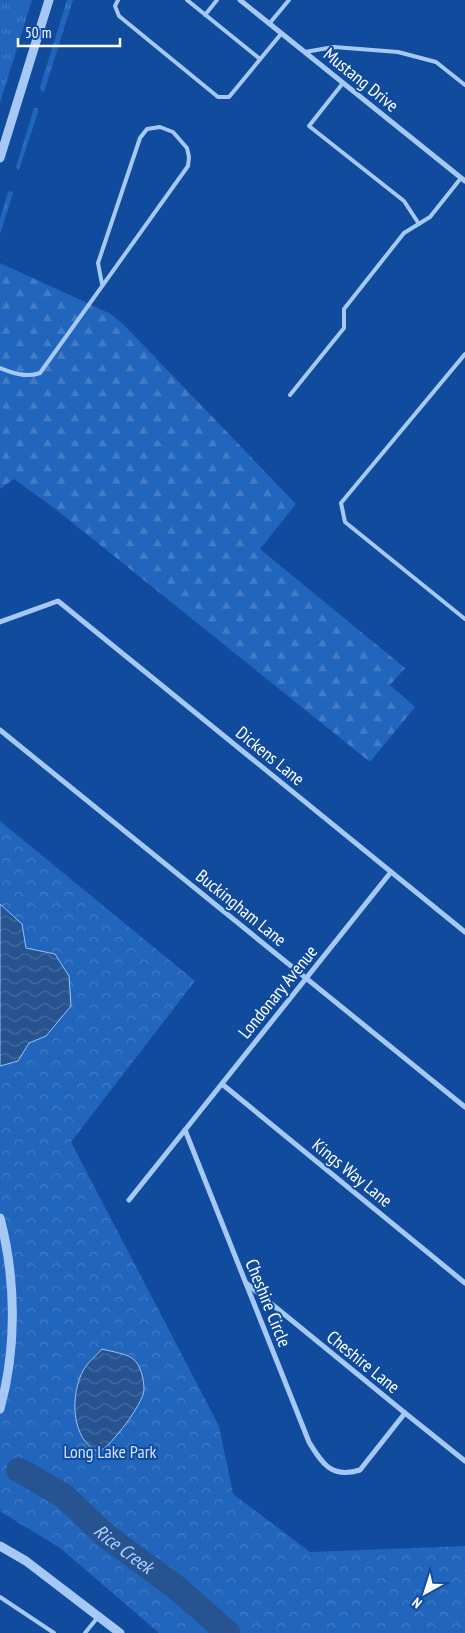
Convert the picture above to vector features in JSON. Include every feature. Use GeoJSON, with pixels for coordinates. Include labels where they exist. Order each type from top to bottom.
{"type":"FeatureCollection","features":[{"type":"Feature","properties":{"kind":"street"},"geometry":{"type":"LineString","coordinates":[[0,158],[49,0]]}},
{"type":"Feature","properties":{"kind":"street","name":"Mustang Drive"},"geometry":{"type":"LineString","coordinates":[[240,0],[463,179]]}},
{"type":"Feature","properties":{"kind":"street","name":"Dickens Lane"},"geometry":{"type":"LineString","coordinates":[[0,622],[58,601],[465,932]]}},
{"type":"Feature","properties":{"kind":"street","name":"Buckingham Lane"},"geometry":{"type":"LineString","coordinates":[[0,730],[465,1107]]}},
{"type":"Feature","properties":{"kind":"street","name":"Londonary Avenue"},"geometry":{"type":"LineString","coordinates":[[185,1130],[392,872]]}},
{"type":"Feature","properties":{"kind":"street","name":"Kings Way Lane"},"geometry":{"type":"LineString","coordinates":[[222,1084],[465,1283]]}},
{"type":"Feature","properties":{"kind":"street"},"geometry":{"type":"LineString","coordinates":[[128,1200],[185,1130]]}},
{"type":"Feature","properties":{"kind":"street","name":"Cheshire Circle"},"geometry":{"type":"LineString","coordinates":[[185,1130],[309,1442],[321,1461],[335,1472],[350,1473],[360,1470],[404,1413]]}},
{"type":"Feature","properties":{"kind":"street"},"geometry":{"type":"LineString","coordinates":[[0,1218],[5,1237],[12,1286],[11,1349],[0,1409]]}},
{"type":"Feature","properties":{"kind":"street","name":"Cheshire Lane"},"geometry":{"type":"LineString","coordinates":[[245,1282],[465,1461]]}},
{"type":"Feature","properties":{"kind":"street"},"geometry":{"type":"LineString","coordinates":[[0,1546],[26,1561],[120,1633]]}},
{"type":"Feature","properties":{"kind":"lane"},"geometry":{"type":"LineString","coordinates":[[118,0],[114,6],[119,16],[218,97],[229,97],[281,34]]}},
{"type":"Feature","properties":{"kind":"lane"},"geometry":{"type":"LineString","coordinates":[[187,0],[260,59]]}},
{"type":"Feature","properties":{"kind":"lane"},"geometry":{"type":"LineString","coordinates":[[206,15],[217,0]]}},
{"type":"Feature","properties":{"kind":"lane"},"geometry":{"type":"LineString","coordinates":[[270,24],[289,0]]}},
{"type":"Feature","properties":{"kind":"lane"},"geometry":{"type":"LineString","coordinates":[[305,52],[334,47],[398,52],[436,62],[465,85]]}},
{"type":"Feature","properties":{"kind":"lane"},"geometry":{"type":"LineString","coordinates":[[343,83],[309,126],[404,201],[419,224]]}},
{"type":"Feature","properties":{"kind":"lane"},"geometry":{"type":"LineString","coordinates":[[0,368],[16,374],[32,376],[40,374],[102,284],[188,166],[189,156],[187,148],[173,132],[160,127],[147,129],[140,138],[98,263],[102,284]]}},
{"type":"Feature","properties":{"kind":"lane"},"geometry":{"type":"LineString","coordinates":[[290,395],[344,328],[344,309],[404,233],[430,217],[463,179]]}},
{"type":"Feature","properties":{"kind":"lane"},"geometry":{"type":"LineString","coordinates":[[465,354],[341,503],[345,522],[465,620]]}},
{"type":"Feature","properties":{"kind":"lane"},"geometry":{"type":"LineString","coordinates":[[0,1597],[54,1633]]}},
{"type":"Feature","properties":{"kind":"lane"},"geometry":{"type":"LineString","coordinates":[[85,1633],[98,1616]]}},
{"type":"Feature","properties":{"kind":"green space"},"geometry":{"type":"Polygon","coordinates":[[[0,0],[32,0],[0,103],[0,0]]]}},
{"type":"Feature","properties":{"kind":"green space"},"geometry":{"type":"Polygon","coordinates":[[[67,0],[73,0],[44,92],[41,91],[40,87],[67,0]]]}},
{"type":"Feature","properties":{"kind":"green space"},"geometry":{"type":"Polygon","coordinates":[[[34,108],[38,108],[38,112],[19,170],[16,167],[34,108]]]}},
{"type":"Feature","properties":{"kind":"green space"},"geometry":{"type":"Polygon","coordinates":[[[11,191],[13,193],[0,234],[0,219],[8,192],[11,191]]]}},
{"type":"Feature","properties":{"kind":"green space"},"geometry":{"type":"Polygon","coordinates":[[[0,263],[111,314],[125,326],[296,504],[260,549],[405,668],[390,685],[415,707],[370,762],[54,508],[14,479],[0,489],[0,263]]]}},
{"type":"Feature","properties":{"kind":"green space","name":"Long Lake Park"},"geometry":{"type":"Polygon","coordinates":[[[0,821],[195,981],[71,1142],[219,1426],[233,1494],[310,1552],[465,1546],[465,1633],[159,1633],[60,1548],[1,1512],[0,821]]]}},
{"type":"Feature","properties":{"kind":"water"},"geometry":{"type":"Polygon","coordinates":[[[0,904],[22,924],[26,948],[55,954],[69,976],[71,1006],[46,1036],[29,1043],[18,1061],[0,1066],[0,904]]]}},
{"type":"Feature","properties":{"kind":"water"},"geometry":{"type":"Polygon","coordinates":[[[102,1349],[132,1358],[138,1364],[141,1372],[144,1390],[138,1405],[126,1424],[105,1448],[99,1452],[89,1446],[82,1437],[75,1415],[75,1403],[76,1390],[84,1369],[102,1349]]]}},
{"type":"Feature","properties":{"kind":"waterway","name":"Rice Creek"},"geometry":{"type":"LineString","coordinates":[[19,1470],[64,1496],[105,1535],[177,1588],[228,1633]]}}]}
